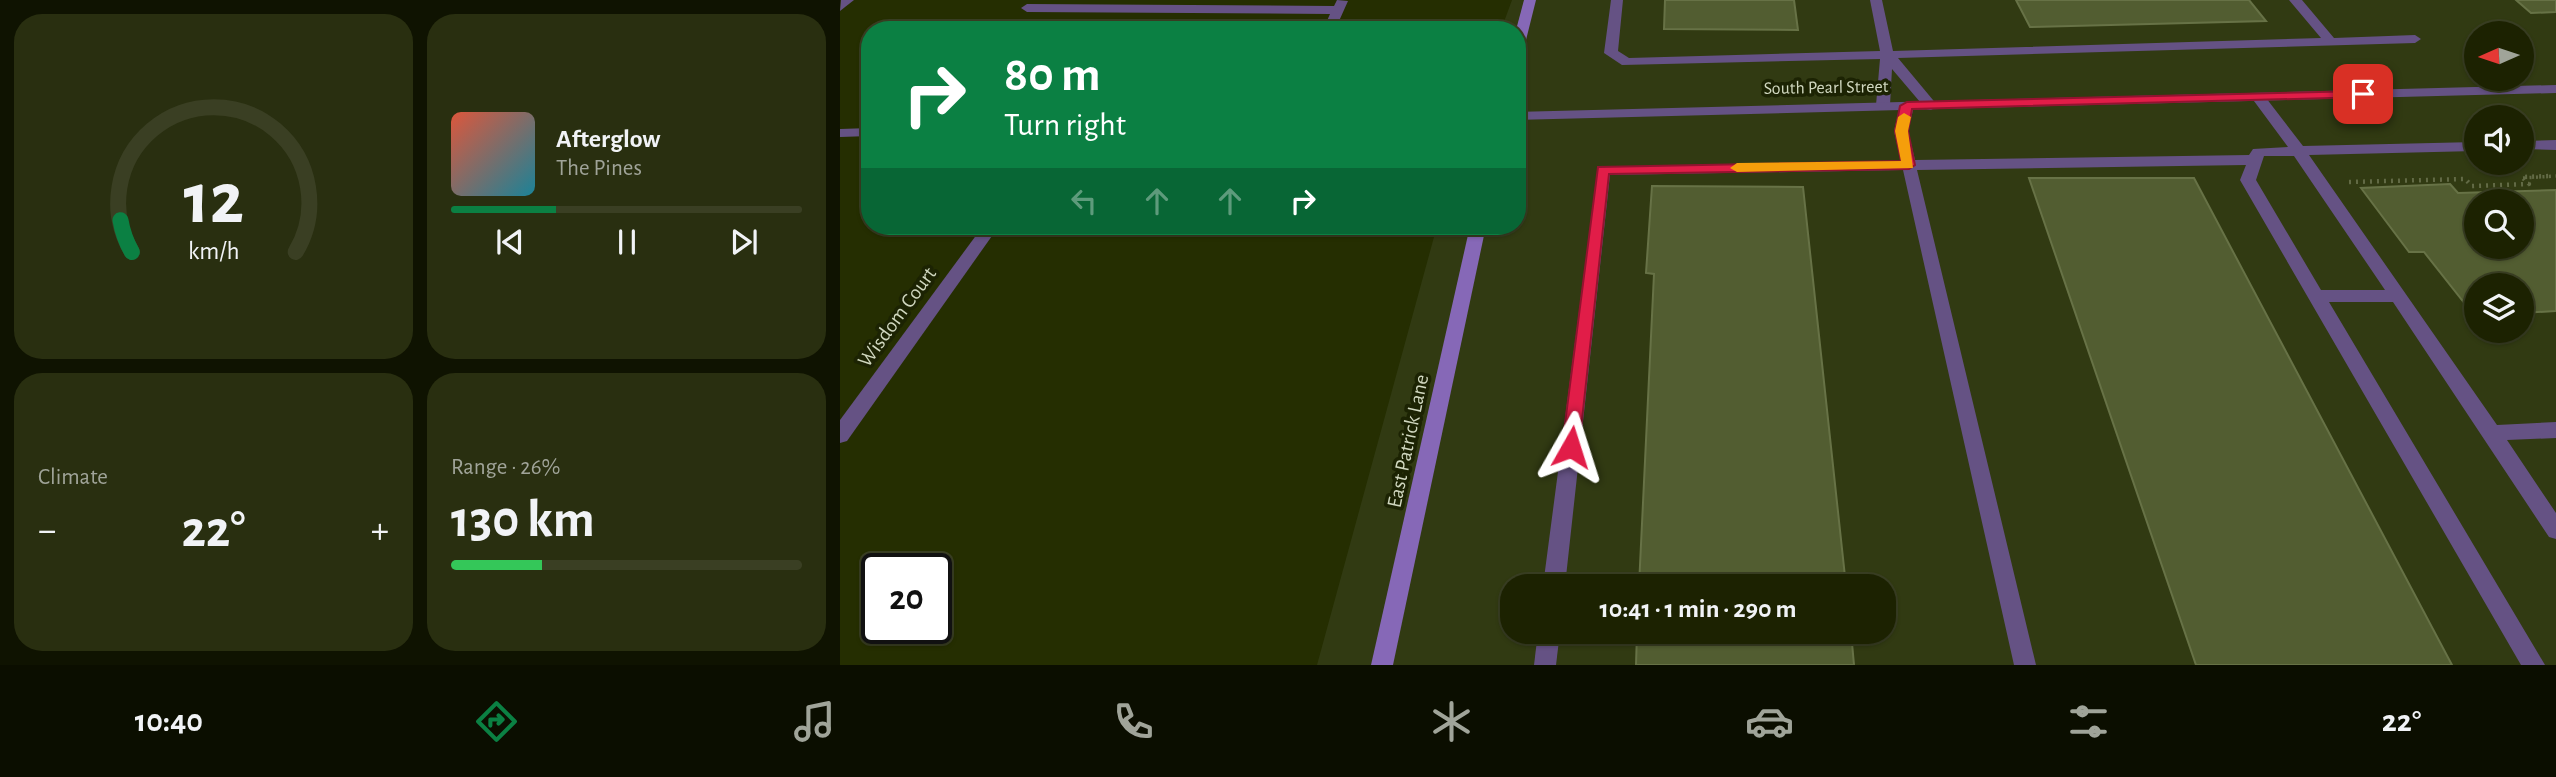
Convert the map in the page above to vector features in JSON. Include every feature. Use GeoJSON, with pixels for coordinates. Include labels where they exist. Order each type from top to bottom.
{"type":"FeatureCollection","features":[{"type":"Feature","properties":{"kind":"main road"},"geometry":{"type":"LineString","coordinates":[[1525,21],[1530,0]]}},
{"type":"Feature","properties":{"kind":"main road","name":"East Patrick Lane"},"geometry":{"type":"LineString","coordinates":[[1382,665],[1476,235]]}},
{"type":"Feature","properties":{"kind":"street"},"geometry":{"type":"LineString","coordinates":[[840,7],[848,0]]}},
{"type":"Feature","properties":{"kind":"street"},"geometry":{"type":"LineString","coordinates":[[1617,0],[1611,53],[1627,62],[2415,39]]}},
{"type":"Feature","properties":{"kind":"street"},"geometry":{"type":"LineString","coordinates":[[1876,0],[1887,54],[1883,105]]}},
{"type":"Feature","properties":{"kind":"street"},"geometry":{"type":"LineString","coordinates":[[2295,0],[2331,41]]}},
{"type":"Feature","properties":{"kind":"street"},"geometry":{"type":"LineString","coordinates":[[1027,8],[1340,5]]}},
{"type":"Feature","properties":{"kind":"street"},"geometry":{"type":"LineString","coordinates":[[1887,54],[1931,106]]}},
{"type":"Feature","properties":{"kind":"street","name":"South Pearl Street"},"geometry":{"type":"LineString","coordinates":[[1526,116],[2556,89]]}},
{"type":"Feature","properties":{"kind":"street"},"geometry":{"type":"LineString","coordinates":[[2258,97],[2297,149],[2556,530]]}},
{"type":"Feature","properties":{"kind":"street"},"geometry":{"type":"LineString","coordinates":[[1907,106],[1901,131],[2025,665]]}},
{"type":"Feature","properties":{"kind":"street"},"geometry":{"type":"LineString","coordinates":[[840,133],[861,132]]}},
{"type":"Feature","properties":{"kind":"street"},"geometry":{"type":"LineString","coordinates":[[2534,145],[2556,145]]}},
{"type":"Feature","properties":{"kind":"street"},"geometry":{"type":"LineString","coordinates":[[2464,146],[2258,152],[2248,180],[2534,665]]}},
{"type":"Feature","properties":{"kind":"street"},"geometry":{"type":"LineString","coordinates":[[1555,574],[1603,170],[2254,160]]}},
{"type":"Feature","properties":{"kind":"street","name":"Wisdom Court"},"geometry":{"type":"LineString","coordinates":[[840,435],[984,235]]}},
{"type":"Feature","properties":{"kind":"street"},"geometry":{"type":"LineString","coordinates":[[2316,296],[2398,296]]}},
{"type":"Feature","properties":{"kind":"street"},"geometry":{"type":"LineString","coordinates":[[2492,433],[2556,430]]}},
{"type":"Feature","properties":{"kind":"street"},"geometry":{"type":"LineString","coordinates":[[1545,665],[1548,644]]}},
{"type":"Feature","properties":{"kind":"path"},"geometry":{"type":"LineString","coordinates":[[2356,193],[2348,182],[2465,178],[2472,186],[2529,184],[2522,177],[2556,176]]}},
{"type":"Feature","properties":{"kind":"shaded area"},"geometry":{"type":"Polygon","coordinates":[[[1512,0],[2556,0],[2556,665],[1317,665],[1435,235],[1526,235],[1526,21],[1504,21],[1512,0]]]}},
{"type":"Feature","properties":{"kind":"building"},"geometry":{"type":"Polygon","coordinates":[[[1665,0],[1794,0],[1798,30],[1664,29],[1665,0]]]}},
{"type":"Feature","properties":{"kind":"building"},"geometry":{"type":"Polygon","coordinates":[[[2016,0],[2249,0],[2266,21],[2030,27],[2016,0]]]}},
{"type":"Feature","properties":{"kind":"building"},"geometry":{"type":"Polygon","coordinates":[[[2516,0],[2556,0],[2556,12],[2531,13],[2516,0]]]}},
{"type":"Feature","properties":{"kind":"building"},"geometry":{"type":"Polygon","coordinates":[[[2029,178],[2194,178],[2452,665],[2196,665],[2029,178]]]}},
{"type":"Feature","properties":{"kind":"building"},"geometry":{"type":"Polygon","coordinates":[[[2450,184],[2458,193],[2464,193],[2464,259],[2534,259],[2534,191],[2556,190],[2556,311],[2534,312],[2534,273],[2464,273],[2464,303],[2424,252],[2409,252],[2361,188],[2450,184]]]}},
{"type":"Feature","properties":{"kind":"building"},"geometry":{"type":"Polygon","coordinates":[[[1652,186],[1803,187],[1845,574],[1640,574],[1654,274],[1646,273],[1652,186]]]}},
{"type":"Feature","properties":{"kind":"building"},"geometry":{"type":"Polygon","coordinates":[[[1637,644],[1852,644],[1854,665],[1636,665],[1637,644]]]}},
{"type":"Feature","properties":{"kind":"slow traffic"},"geometry":{"type":"LineString","coordinates":[[1737,168],[1909,165],[1901,131],[1904,117]]}},
{"type":"Feature","properties":{"kind":"route"},"geometry":{"type":"LineString","coordinates":[[1571,447],[1603,170],[1909,165],[1901,131],[1907,106],[2363,94]]}}]}
